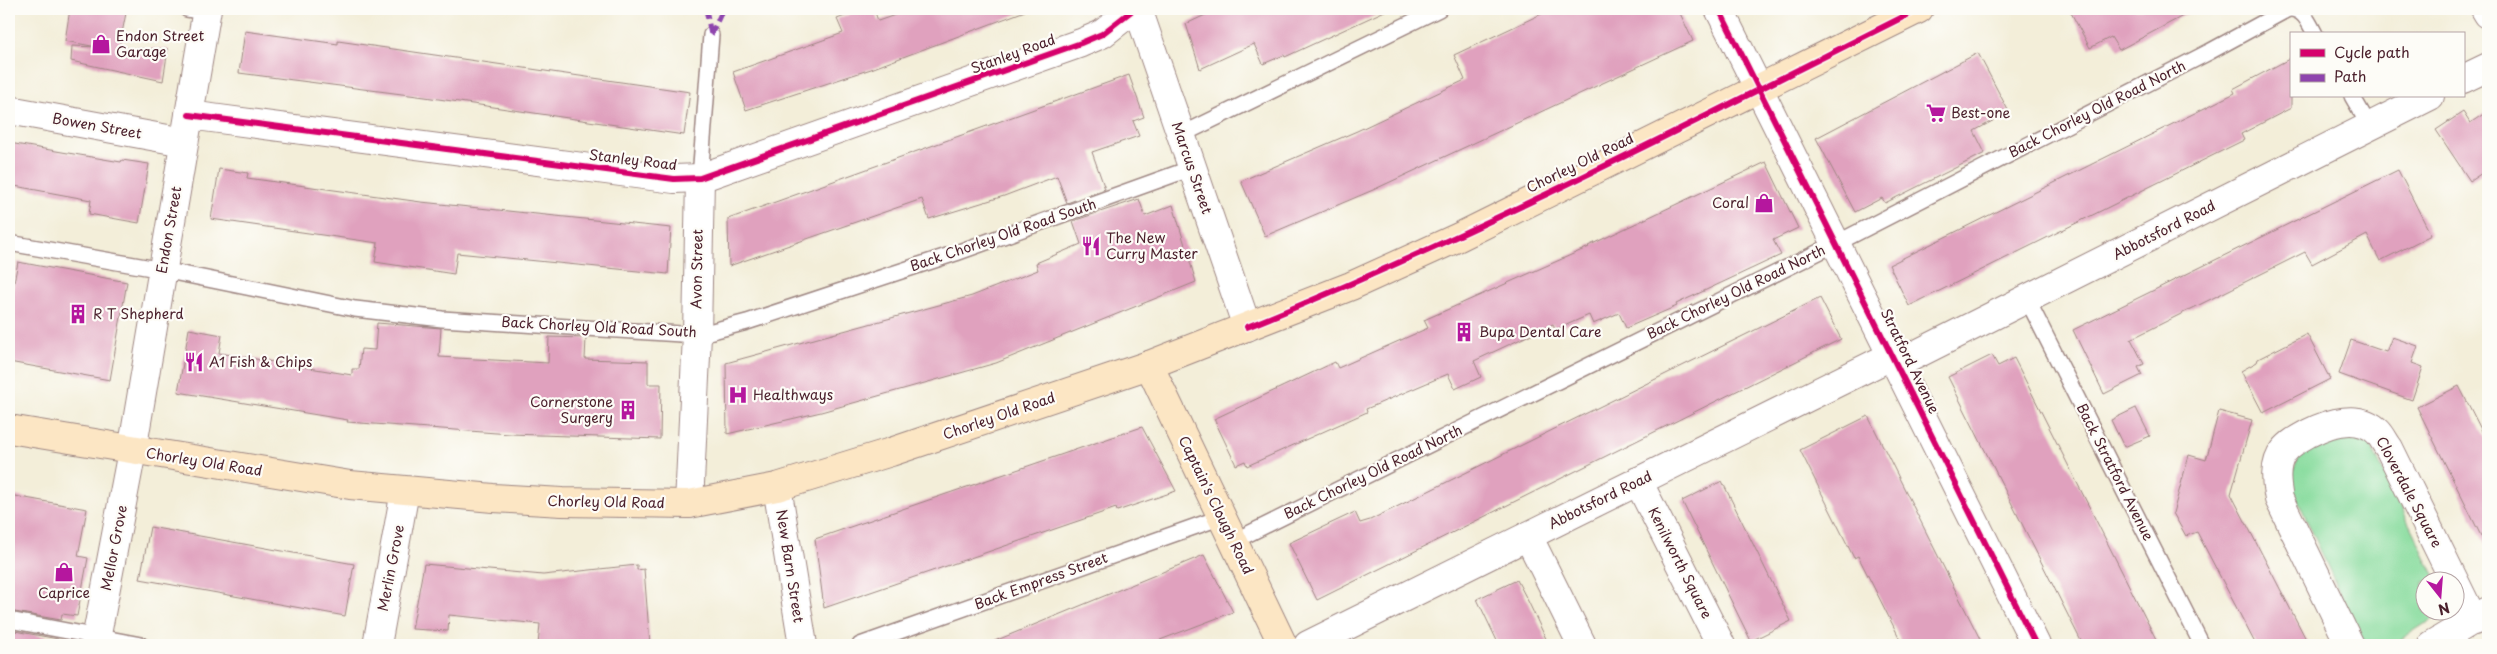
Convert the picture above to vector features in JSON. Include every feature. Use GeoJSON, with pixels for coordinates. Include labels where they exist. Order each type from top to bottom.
{"type":"FeatureCollection","features":[{"type":"Feature","properties":{"kind":"main road","name":"Chorley Old Road"},"geometry":{"type":"LineString","coordinates":[[9,429],[132,451],[340,484],[562,502],[689,504],[777,487],[891,452],[1149,365],[1351,286],[1459,237],[1919,9]]}},
{"type":"Feature","properties":{"kind":"main road","name":"Captain's Clough Road"},"geometry":{"type":"LineString","coordinates":[[1149,365],[1283,645]]}},
{"type":"Feature","properties":{"kind":"street","name":"Stanley Road"},"geometry":{"type":"LineString","coordinates":[[189,115],[674,179],[700,178],[1081,43],[1102,34],[1134,9]]}},
{"type":"Feature","properties":{"kind":"street","name":"Marcus Street"},"geometry":{"type":"LineString","coordinates":[[1138,9],[1247,328]]}},
{"type":"Feature","properties":{"kind":"street","name":"Stratford Avenue"},"geometry":{"type":"LineString","coordinates":[[1719,9],[2036,645]]}},
{"type":"Feature","properties":{"kind":"street"},"geometry":{"type":"LineString","coordinates":[[2485,9],[2488,14]]}},
{"type":"Feature","properties":{"kind":"street","name":"Endon Street"},"geometry":{"type":"LineString","coordinates":[[132,451],[189,115],[200,10]]}},
{"type":"Feature","properties":{"kind":"street"},"geometry":{"type":"LineString","coordinates":[[2464,79],[2488,67]]}},
{"type":"Feature","properties":{"kind":"street","name":"Abbotsford Road"},"geometry":{"type":"LineString","coordinates":[[1308,645],[1638,481],[2028,299],[2426,98]]}},
{"type":"Feature","properties":{"kind":"street","name":"Bowen Street"},"geometry":{"type":"LineString","coordinates":[[9,110],[184,142]]}},
{"type":"Feature","properties":{"kind":"street","name":"Avon Street"},"geometry":{"type":"LineString","coordinates":[[689,504],[697,334],[700,178]]}},
{"type":"Feature","properties":{"kind":"street","name":"Cloverdale Square"},"geometry":{"type":"LineString","coordinates":[[2350,645],[2279,499],[2275,483],[2277,467],[2283,451],[2296,440],[2318,428],[2339,421],[2359,422],[2377,431],[2389,448],[2481,616]]}},
{"type":"Feature","properties":{"kind":"street","name":"Mellor Grove"},"geometry":{"type":"LineString","coordinates":[[96,641],[132,451]]}},
{"type":"Feature","properties":{"kind":"street","name":"Kenilworth Square"},"geometry":{"type":"LineString","coordinates":[[1638,481],[1721,645]]}},
{"type":"Feature","properties":{"kind":"street","name":"New Barn Street"},"geometry":{"type":"LineString","coordinates":[[777,487],[802,645]]}},
{"type":"Feature","properties":{"kind":"street","name":"Merlin Grove"},"geometry":{"type":"LineString","coordinates":[[377,645],[406,490]]}},
{"type":"Feature","properties":{"kind":"street"},"geometry":{"type":"LineString","coordinates":[[1528,536],[1582,645]]}},
{"type":"Feature","properties":{"kind":"street"},"geometry":{"type":"LineString","coordinates":[[2432,645],[2481,616]]}},
{"type":"Feature","properties":{"kind":"lane"},"geometry":{"type":"LineString","coordinates":[[1181,135],[1440,9]]}},
{"type":"Feature","properties":{"kind":"lane","name":"Back Chorley Old Road North"},"geometry":{"type":"LineString","coordinates":[[1234,541],[1837,243],[2289,9],[2303,13],[2314,32]]}},
{"type":"Feature","properties":{"kind":"lane","name":"Avon Street"},"geometry":{"type":"LineString","coordinates":[[700,178],[711,35]]}},
{"type":"Feature","properties":{"kind":"lane"},"geometry":{"type":"LineString","coordinates":[[2353,98],[2370,126]]}},
{"type":"Feature","properties":{"kind":"lane","name":"Back Chorley Old Road South"},"geometry":{"type":"LineString","coordinates":[[9,243],[163,270],[355,309],[442,319],[697,334],[747,322],[956,253],[1192,168]]}},
{"type":"Feature","properties":{"kind":"lane","name":"Back Stratford Avenue"},"geometry":{"type":"LineString","coordinates":[[2028,299],[2202,645]]}},
{"type":"Feature","properties":{"kind":"lane","name":"Back Empress Street"},"geometry":{"type":"LineString","coordinates":[[860,645],[1222,517]]}},
{"type":"Feature","properties":{"kind":"lane"},"geometry":{"type":"LineString","coordinates":[[9,620],[96,641],[141,645]]}},
{"type":"Feature","properties":{"kind":"green space"},"geometry":{"type":"Polygon","coordinates":[[[2344,437],[2370,444],[2433,572],[2414,572],[2414,622],[2428,622],[2392,645],[2363,645],[2293,489],[2295,467],[2299,459],[2313,447],[2344,437]]]}},
{"type":"Feature","properties":{"kind":"building","name":"Endon Street Garage"},"geometry":{"type":"Polygon","coordinates":[[[70,9],[101,9],[126,13],[119,48],[168,49],[163,81],[71,61],[72,46],[97,47],[65,41],[70,9]]]}},
{"type":"Feature","properties":{"kind":"building"},"geometry":{"type":"Polygon","coordinates":[[[863,9],[874,9],[878,21],[912,9],[1024,9],[1025,11],[871,69],[746,110],[733,72],[843,33],[837,19],[863,9]]]}},
{"type":"Feature","properties":{"kind":"building"},"geometry":{"type":"Polygon","coordinates":[[[1218,9],[1389,9],[1285,57],[1284,55],[1263,64],[1254,44],[1200,69],[1186,24],[1218,9]]]}},
{"type":"Feature","properties":{"kind":"building"},"geometry":{"type":"Polygon","coordinates":[[[1552,9],[1678,9],[1693,41],[1373,190],[1265,236],[1241,181],[1357,131],[1465,80],[1454,55],[1552,9]]]}},
{"type":"Feature","properties":{"kind":"building"},"geometry":{"type":"Polygon","coordinates":[[[2069,9],[2196,9],[2119,50],[2111,37],[2090,48],[2069,9]]]}},
{"type":"Feature","properties":{"kind":"building"},"geometry":{"type":"Polygon","coordinates":[[[245,31],[338,44],[338,41],[690,92],[684,135],[425,97],[239,73],[245,31]]]}},
{"type":"Feature","properties":{"kind":"building"},"geometry":{"type":"Polygon","coordinates":[[[1978,53],[2009,112],[1974,131],[1985,153],[1885,203],[1882,198],[1855,212],[1816,138],[1978,53]]]}},
{"type":"Feature","properties":{"kind":"building"},"geometry":{"type":"Polygon","coordinates":[[[2290,59],[2291,108],[2241,134],[2244,140],[1909,306],[1889,265],[2235,93],[2233,89],[2290,59]]]}},
{"type":"Feature","properties":{"kind":"building"},"geometry":{"type":"Polygon","coordinates":[[[1129,75],[1144,117],[1133,121],[1139,136],[1092,152],[1105,189],[1067,203],[1057,176],[1004,196],[929,219],[922,199],[729,266],[728,219],[1129,75]]]}},
{"type":"Feature","properties":{"kind":"building"},"geometry":{"type":"Polygon","coordinates":[[[2488,111],[2488,169],[2470,181],[2436,130],[2463,112],[2470,123],[2488,111]]]}},
{"type":"Feature","properties":{"kind":"building"},"geometry":{"type":"Polygon","coordinates":[[[9,143],[121,162],[122,160],[149,164],[139,223],[89,214],[91,200],[9,185],[9,143]]]}},
{"type":"Feature","properties":{"kind":"building"},"geometry":{"type":"Polygon","coordinates":[[[1766,162],[1798,228],[1773,240],[1781,255],[1676,304],[1677,306],[1626,328],[1619,313],[1593,324],[1589,315],[1555,330],[1553,324],[1474,361],[1481,377],[1455,389],[1448,374],[1366,409],[1367,412],[1247,466],[1245,461],[1236,465],[1214,419],[1335,362],[1338,368],[1428,328],[1424,320],[1589,247],[1766,162]]]}},
{"type":"Feature","properties":{"kind":"building"},"geometry":{"type":"Polygon","coordinates":[[[219,169],[248,173],[247,178],[421,202],[671,228],[668,274],[457,253],[454,274],[375,262],[378,243],[211,219],[219,169]]]}},
{"type":"Feature","properties":{"kind":"building"},"geometry":{"type":"Polygon","coordinates":[[[2398,170],[2431,235],[2380,261],[2367,235],[2312,264],[2305,252],[2131,339],[2144,364],[2138,367],[2142,375],[2104,394],[2073,330],[2398,170]]]}},
{"type":"Feature","properties":{"kind":"building"},"geometry":{"type":"Polygon","coordinates":[[[1139,199],[1145,216],[1173,205],[1196,282],[996,363],[821,412],[727,434],[726,363],[972,296],[1038,270],[1036,263],[1081,244],[1073,221],[1139,199]]]}},
{"type":"Feature","properties":{"kind":"building"},"geometry":{"type":"Polygon","coordinates":[[[18,262],[127,282],[110,380],[9,362],[9,308],[18,262]]]}},
{"type":"Feature","properties":{"kind":"building"},"geometry":{"type":"Polygon","coordinates":[[[1820,298],[1841,339],[1317,600],[1289,543],[1355,512],[1360,523],[1370,520],[1820,298]]]}},
{"type":"Feature","properties":{"kind":"building"},"geometry":{"type":"Polygon","coordinates":[[[377,323],[441,328],[439,357],[548,363],[549,337],[586,338],[585,359],[648,361],[648,384],[661,384],[660,439],[510,434],[347,422],[348,420],[178,392],[189,329],[222,335],[219,353],[352,375],[352,369],[359,369],[361,349],[375,350],[377,323]]]}},
{"type":"Feature","properties":{"kind":"building"},"geometry":{"type":"Polygon","coordinates":[[[2307,334],[2330,379],[2263,413],[2241,371],[2257,362],[2258,359],[2307,334]]]}},
{"type":"Feature","properties":{"kind":"building"},"geometry":{"type":"Polygon","coordinates":[[[2392,337],[2418,346],[2412,363],[2423,367],[2412,400],[2339,374],[2351,340],[2386,352],[2392,337]]]}},
{"type":"Feature","properties":{"kind":"building"},"geometry":{"type":"Polygon","coordinates":[[[1992,355],[1998,366],[2014,358],[2159,645],[2083,645],[1948,377],[1992,355]]]}},
{"type":"Feature","properties":{"kind":"building"},"geometry":{"type":"Polygon","coordinates":[[[2459,386],[2488,443],[2488,550],[2417,407],[2459,386]]]}},
{"type":"Feature","properties":{"kind":"building"},"geometry":{"type":"Polygon","coordinates":[[[2136,408],[2150,436],[2124,447],[2111,420],[2136,408]]]}},
{"type":"Feature","properties":{"kind":"building"},"geometry":{"type":"Polygon","coordinates":[[[2219,411],[2252,420],[2231,494],[2309,645],[2256,645],[2197,532],[2186,536],[2173,513],[2189,455],[2206,460],[2219,411]]]}},
{"type":"Feature","properties":{"kind":"building"},"geometry":{"type":"Polygon","coordinates":[[[1868,416],[1983,645],[1903,645],[1858,556],[1854,558],[1800,450],[1868,416]]]}},
{"type":"Feature","properties":{"kind":"building"},"geometry":{"type":"Polygon","coordinates":[[[1142,427],[1176,491],[1117,511],[1116,508],[824,608],[815,539],[1142,427]]]}},
{"type":"Feature","properties":{"kind":"building"},"geometry":{"type":"Polygon","coordinates":[[[1722,481],[1791,621],[1751,641],[1682,501],[1722,481]]]}},
{"type":"Feature","properties":{"kind":"building"},"geometry":{"type":"Polygon","coordinates":[[[9,495],[87,509],[78,556],[88,558],[77,616],[62,614],[61,620],[9,611],[9,495]]]}},
{"type":"Feature","properties":{"kind":"building"},"geometry":{"type":"Polygon","coordinates":[[[150,527],[354,564],[345,616],[140,579],[150,527]]]}},
{"type":"Feature","properties":{"kind":"building"},"geometry":{"type":"Polygon","coordinates":[[[1204,555],[1233,612],[1147,645],[985,645],[1204,555]]]}},
{"type":"Feature","properties":{"kind":"building"},"geometry":{"type":"Polygon","coordinates":[[[424,564],[543,575],[637,565],[637,570],[644,569],[650,645],[538,645],[540,624],[449,615],[448,631],[412,629],[424,564]]]}},
{"type":"Feature","properties":{"kind":"building"},"geometry":{"type":"Polygon","coordinates":[[[1517,580],[1549,645],[1499,645],[1477,599],[1517,580]]]}},
{"type":"Feature","properties":{"kind":"building"},"geometry":{"type":"Polygon","coordinates":[[[9,630],[58,639],[57,645],[9,645],[9,630]]]}},
{"type":"Feature","properties":{"kind":"marked path"},"geometry":{"type":"LineString","coordinates":[[706,9],[711,35]]}},
{"type":"Feature","properties":{"kind":"marked path"},"geometry":{"type":"LineString","coordinates":[[711,35],[723,9]]}},
{"type":"Feature","properties":{"kind":"cycle path"},"geometry":{"type":"LineString","coordinates":[[189,115],[674,179],[700,178],[1081,43],[1102,34],[1134,9]]}},
{"type":"Feature","properties":{"kind":"cycle path"},"geometry":{"type":"LineString","coordinates":[[1719,9],[2036,645]]}},
{"type":"Feature","properties":{"kind":"cycle path"},"geometry":{"type":"LineString","coordinates":[[1247,327],[1418,254],[1502,215],[1919,9]]}},
{"type":"Feature","properties":{"kind":"place","name":"Endon Street Garage"},"geometry":{"type":"Point","coordinates":[101,44]}},
{"type":"Feature","properties":{"kind":"place","name":"Best-one"},"geometry":{"type":"Point","coordinates":[1936,113]}},
{"type":"Feature","properties":{"kind":"place","name":"Coral"},"geometry":{"type":"Point","coordinates":[1764,203]}},
{"type":"Feature","properties":{"kind":"place","name":"The New Curry Master"},"geometry":{"type":"Point","coordinates":[1091,246]}},
{"type":"Feature","properties":{"kind":"place","name":"R T Shepherd"},"geometry":{"type":"Point","coordinates":[78,314]}},
{"type":"Feature","properties":{"kind":"place","name":"Bupa Dental Care"},"geometry":{"type":"Point","coordinates":[1464,332]}},
{"type":"Feature","properties":{"kind":"place","name":"A1 Fish & Chips"},"geometry":{"type":"Point","coordinates":[194,362]}},
{"type":"Feature","properties":{"kind":"place","name":"Healthways"},"geometry":{"type":"Point","coordinates":[738,395]}},
{"type":"Feature","properties":{"kind":"place","name":"Cornerstone Surgery"},"geometry":{"type":"Point","coordinates":[628,410]}},
{"type":"Feature","properties":{"kind":"place","name":"Caprice"},"geometry":{"type":"Point","coordinates":[64,572]}}]}
